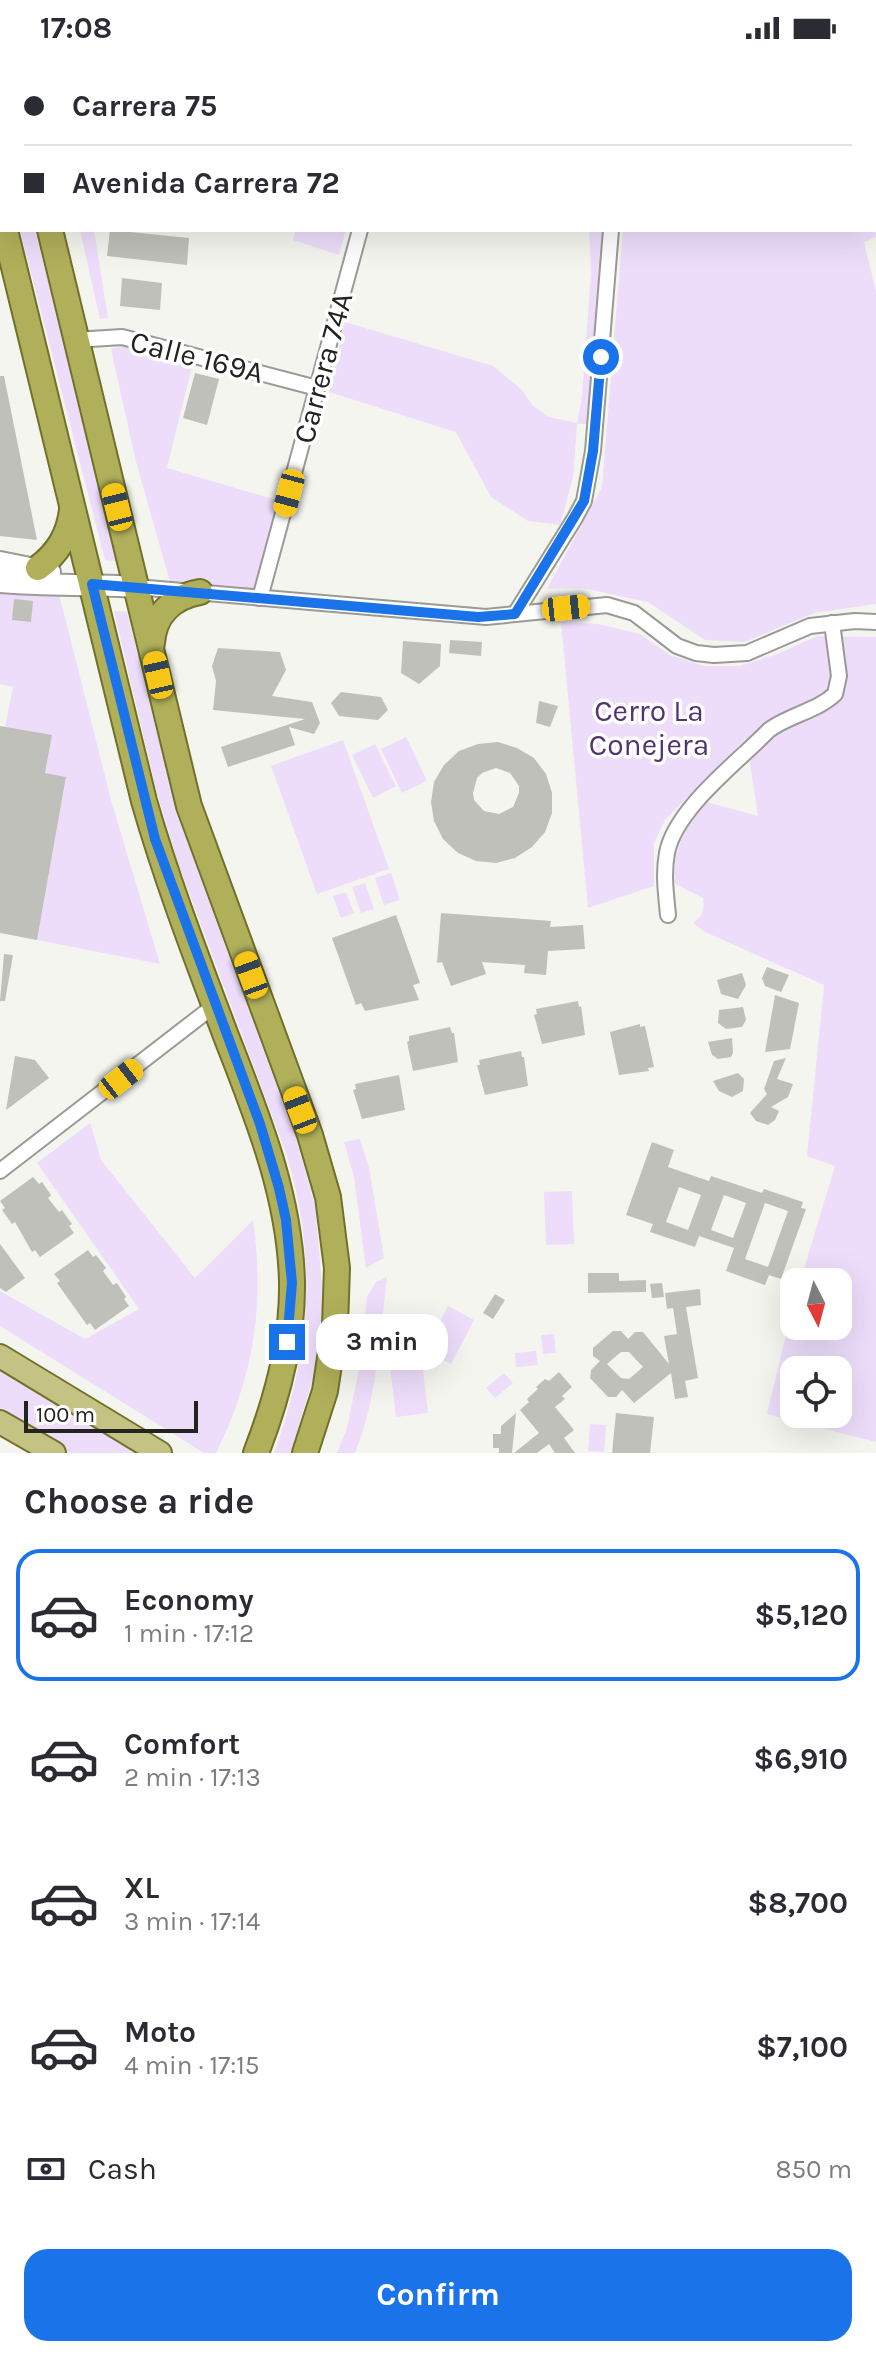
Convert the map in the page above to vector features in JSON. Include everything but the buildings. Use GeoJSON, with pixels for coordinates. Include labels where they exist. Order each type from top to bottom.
{"type":"FeatureCollection","features":[{"type":"Feature","properties":{"kind":"highway"},"geometry":{"type":"LineString","coordinates":[[6,232],[155,839],[270,1156],[286,1220],[292,1283],[287,1342],[274,1400],[256,1453]]}},
{"type":"Feature","properties":{"kind":"highway"},"geometry":{"type":"LineString","coordinates":[[50,232],[189,806],[310,1135],[328,1197],[337,1268],[335,1325],[325,1391],[305,1453]]}},
{"type":"Feature","properties":{"kind":"highway"},"geometry":{"type":"LineString","coordinates":[[38,568],[51,558],[61,544],[70,525],[73,504]]}},
{"type":"Feature","properties":{"kind":"highway"},"geometry":{"type":"LineString","coordinates":[[152,645],[156,622],[163,611],[183,596],[200,592]]}},
{"type":"Feature","properties":{"kind":"main road"},"geometry":{"type":"LineString","coordinates":[[0,562],[38,568],[92,584]]}},
{"type":"Feature","properties":{"kind":"main road"},"geometry":{"type":"LineString","coordinates":[[0,582],[43,586],[92,584],[136,587]]}},
{"type":"Feature","properties":{"kind":"main road"},"geometry":{"type":"LineString","coordinates":[[0,1356],[160,1453]]}},
{"type":"Feature","properties":{"kind":"main road"},"geometry":{"type":"LineString","coordinates":[[0,1422],[54,1453]]}},
{"type":"Feature","properties":{"kind":"street","name":"Carrera 74A"},"geometry":{"type":"LineString","coordinates":[[260,598],[359,232]]}},
{"type":"Feature","properties":{"kind":"street"},"geometry":{"type":"LineString","coordinates":[[515,614],[584,501],[593,451],[611,232]]}},
{"type":"Feature","properties":{"kind":"street"},"geometry":{"type":"LineString","coordinates":[[3,281],[23,299]]}},
{"type":"Feature","properties":{"kind":"street","name":"Calle 169A"},"geometry":{"type":"LineString","coordinates":[[75,340],[122,337],[317,388]]}},
{"type":"Feature","properties":{"kind":"street"},"geometry":{"type":"LineString","coordinates":[[136,587],[478,617],[587,605],[621,608],[634,613],[677,646],[714,655],[747,653],[795,631],[832,623],[876,622]]}},
{"type":"Feature","properties":{"kind":"street"},"geometry":{"type":"LineString","coordinates":[[668,915],[664,881],[667,853],[676,828],[688,811],[769,730],[835,694],[839,676],[832,623]]}},
{"type":"Feature","properties":{"kind":"street"},"geometry":{"type":"LineString","coordinates":[[0,1171],[215,1005]]}},
{"type":"Feature","properties":{"kind":"green space"},"geometry":{"type":"Polygon","coordinates":[[[21,232],[36,232],[116,561],[105,560],[21,232]]]}},
{"type":"Feature","properties":{"kind":"green space"},"geometry":{"type":"Polygon","coordinates":[[[80,232],[94,232],[108,318],[100,319],[80,232]]]}},
{"type":"Feature","properties":{"kind":"green space"},"geometry":{"type":"Polygon","coordinates":[[[295,232],[345,232],[339,255],[293,240],[295,232]]]}},
{"type":"Feature","properties":{"kind":"green space"},"geometry":{"type":"Polygon","coordinates":[[[589,232],[603,232],[588,424],[577,424],[573,478],[560,525],[528,521],[491,497],[456,432],[329,392],[345,322],[493,366],[521,389],[533,406],[549,417],[577,423],[582,396],[591,273],[589,232]]]}},
{"type":"Feature","properties":{"kind":"green space"},"geometry":{"type":"Polygon","coordinates":[[[623,232],[876,232],[876,237],[864,242],[876,291],[876,604],[814,613],[745,642],[705,640],[648,602],[582,588],[547,589],[602,487],[623,232]]]}},
{"type":"Feature","properties":{"kind":"green space"},"geometry":{"type":"Polygon","coordinates":[[[126,345],[193,362],[167,468],[277,500],[256,592],[170,582],[135,458],[111,349],[126,345]]]}},
{"type":"Feature","properties":{"kind":"green space"},"geometry":{"type":"Polygon","coordinates":[[[0,589],[59,594],[111,800],[160,964],[37,940],[66,778],[45,773],[5,727],[13,687],[0,684],[0,589]]]}},
{"type":"Feature","properties":{"kind":"green space"},"geometry":{"type":"Polygon","coordinates":[[[114,611],[127,612],[178,817],[295,1135],[315,1206],[322,1284],[321,1323],[315,1371],[291,1453],[274,1453],[296,1378],[306,1304],[303,1230],[296,1192],[286,1153],[178,863],[156,789],[114,611]]]}},
{"type":"Feature","properties":{"kind":"green space","name":"Cerro La Conejera"},"geometry":{"type":"Polygon","coordinates":[[[561,622],[598,624],[640,634],[670,655],[704,666],[740,666],[780,653],[817,636],[876,637],[876,1442],[822,1428],[852,1428],[852,1356],[781,1356],[785,1340],[852,1340],[852,1268],[804,1268],[835,1166],[807,1156],[824,985],[705,932],[693,923],[702,912],[703,898],[675,884],[678,850],[692,820],[707,802],[758,816],[746,738],[665,820],[654,843],[654,886],[588,908],[561,622]]]}},
{"type":"Feature","properties":{"kind":"green space"},"geometry":{"type":"Polygon","coordinates":[[[406,737],[427,781],[402,793],[381,749],[406,737]]]}},
{"type":"Feature","properties":{"kind":"green space"},"geometry":{"type":"Polygon","coordinates":[[[343,740],[389,869],[317,894],[271,766],[343,740]]]}},
{"type":"Feature","properties":{"kind":"green space"},"geometry":{"type":"Polygon","coordinates":[[[375,744],[396,786],[373,798],[352,755],[375,744]]]}},
{"type":"Feature","properties":{"kind":"green space"},"geometry":{"type":"Polygon","coordinates":[[[391,873],[400,900],[384,905],[375,878],[391,873]]]}},
{"type":"Feature","properties":{"kind":"green space"},"geometry":{"type":"Polygon","coordinates":[[[365,883],[374,909],[361,913],[352,887],[365,883]]]}},
{"type":"Feature","properties":{"kind":"green space"},"geometry":{"type":"Polygon","coordinates":[[[346,892],[354,913],[341,918],[333,896],[346,892]]]}},
{"type":"Feature","properties":{"kind":"green space"},"geometry":{"type":"Polygon","coordinates":[[[90,1123],[101,1160],[195,1278],[253,1220],[258,1281],[253,1340],[240,1396],[216,1453],[204,1453],[0,1326],[0,1291],[85,1339],[139,1309],[37,1163],[90,1123]]]}},
{"type":"Feature","properties":{"kind":"green space"},"geometry":{"type":"Polygon","coordinates":[[[360,1139],[369,1168],[384,1258],[366,1268],[354,1177],[344,1142],[360,1139]]]}},
{"type":"Feature","properties":{"kind":"green space"},"geometry":{"type":"Polygon","coordinates":[[[572,1191],[574,1244],[546,1245],[544,1192],[572,1191]]]}},
{"type":"Feature","properties":{"kind":"green space"},"geometry":{"type":"Polygon","coordinates":[[[387,1277],[377,1366],[368,1411],[355,1453],[337,1453],[347,1428],[361,1359],[367,1297],[376,1282],[387,1277]]]}},
{"type":"Feature","properties":{"kind":"green space"},"geometry":{"type":"Polygon","coordinates":[[[448,1306],[474,1320],[451,1364],[425,1351],[448,1306]]]}},
{"type":"Feature","properties":{"kind":"green space"},"geometry":{"type":"Polygon","coordinates":[[[554,1334],[556,1353],[543,1354],[541,1335],[554,1334]]]}},
{"type":"Feature","properties":{"kind":"green space"},"geometry":{"type":"Polygon","coordinates":[[[536,1351],[538,1365],[516,1367],[515,1353],[536,1351]]]}},
{"type":"Feature","properties":{"kind":"green space","name":"Cerro La Conejera"},"geometry":{"type":"Polygon","coordinates":[[[780,1360],[780,1417],[767,1414],[780,1360]]]}},
{"type":"Feature","properties":{"kind":"green space"},"geometry":{"type":"Polygon","coordinates":[[[422,1362],[428,1413],[396,1417],[390,1366],[422,1362]]]}},
{"type":"Feature","properties":{"kind":"green space"},"geometry":{"type":"Polygon","coordinates":[[[0,1364],[149,1453],[66,1453],[0,1414],[0,1364]]]}},
{"type":"Feature","properties":{"kind":"green space"},"geometry":{"type":"Polygon","coordinates":[[[504,1373],[513,1383],[495,1398],[486,1388],[504,1373]]]}},
{"type":"Feature","properties":{"kind":"green space"},"geometry":{"type":"Polygon","coordinates":[[[590,1424],[606,1425],[604,1452],[588,1451],[590,1424]]]}},
{"type":"Feature","properties":{"kind":"route"},"geometry":{"type":"LineString","coordinates":[[287,1342],[292,1283],[286,1220],[279,1188],[260,1124],[155,839],[92,584],[478,617],[515,614],[584,501],[593,451],[601,357]]}}]}
